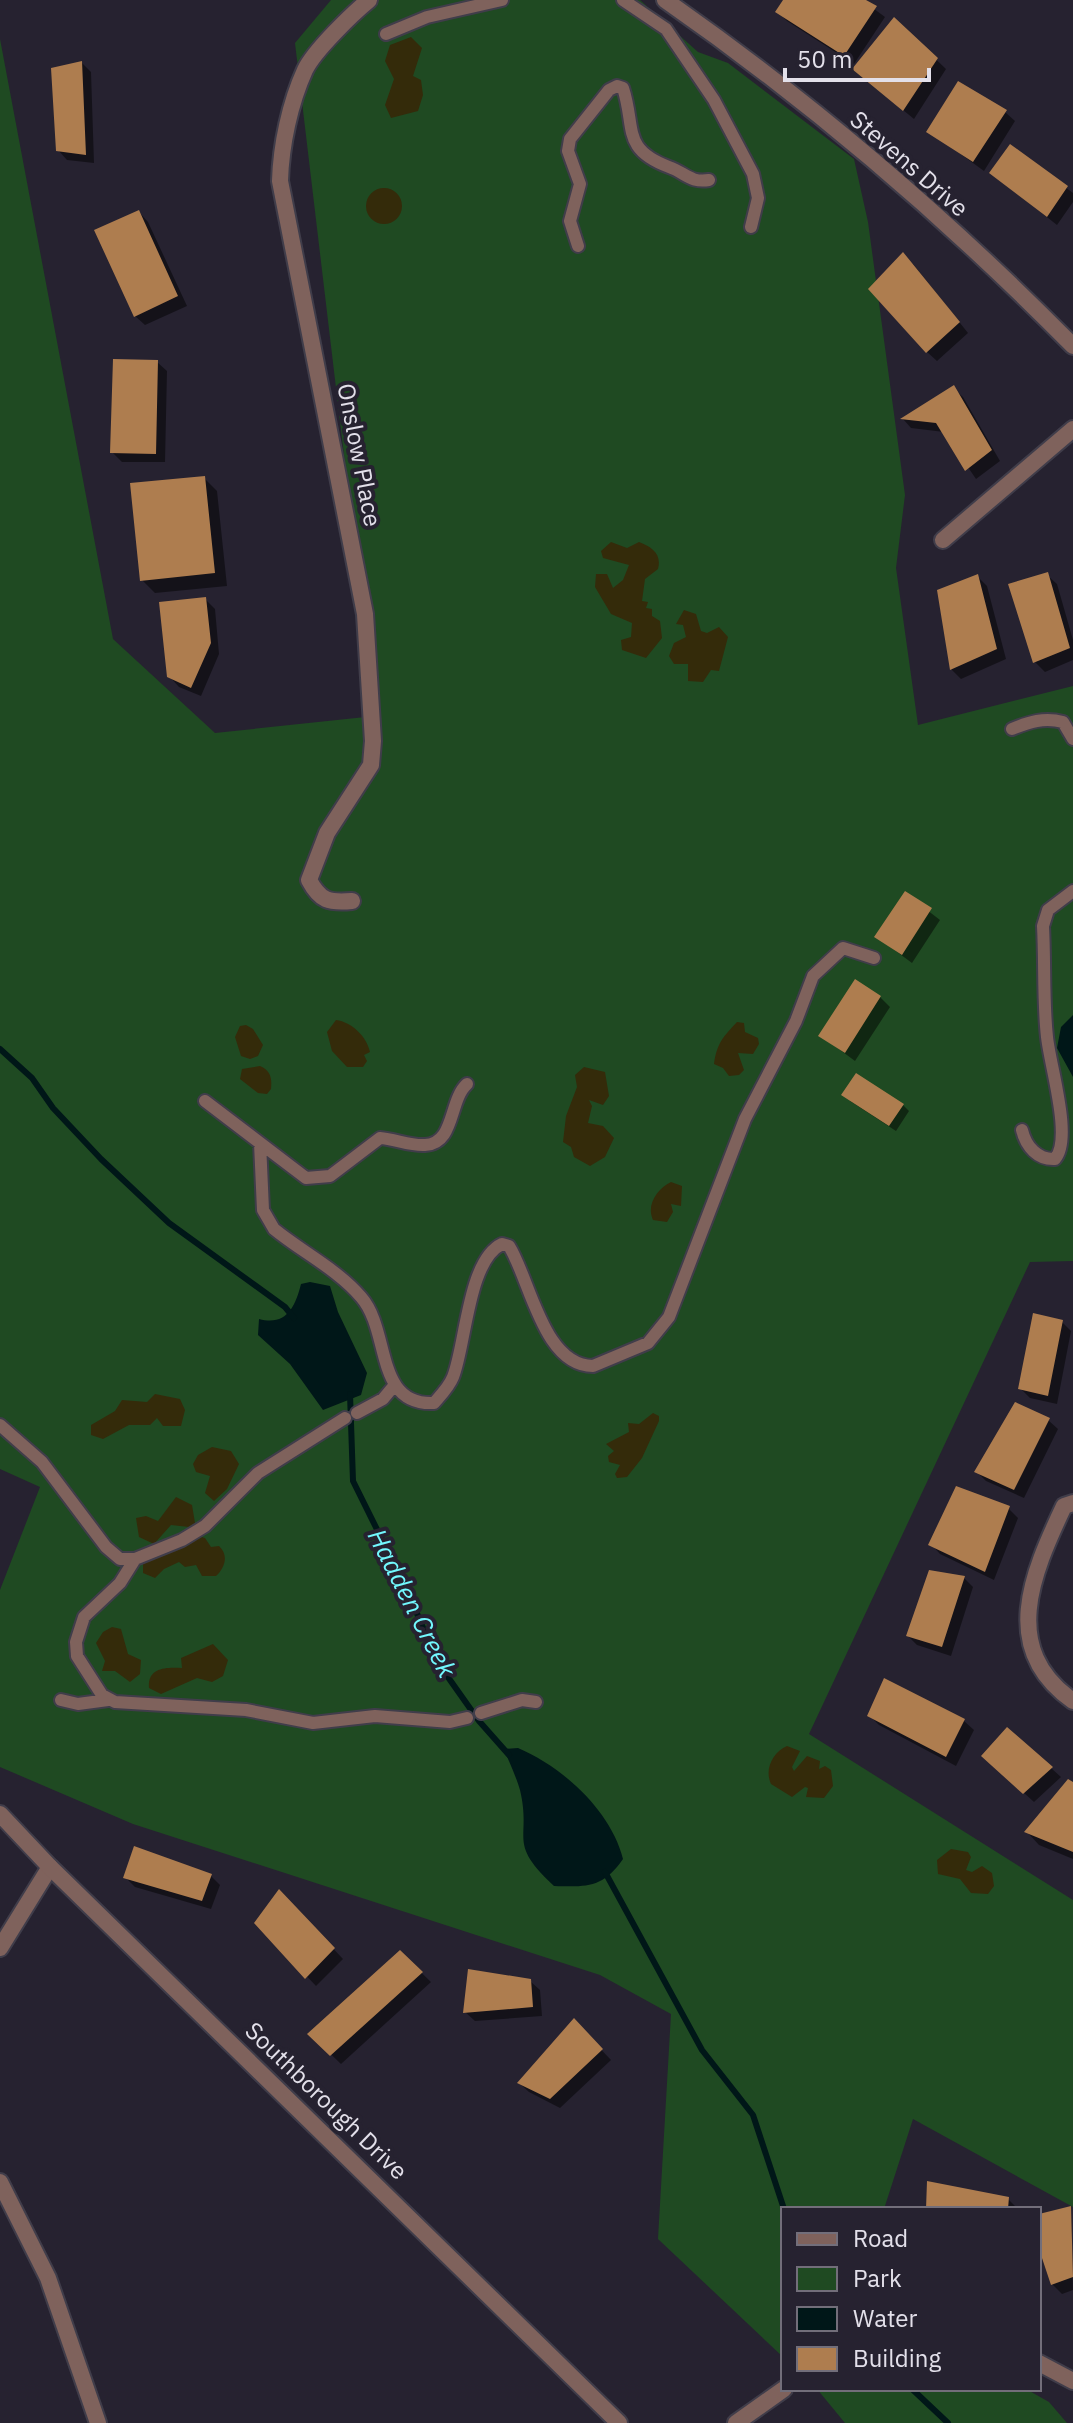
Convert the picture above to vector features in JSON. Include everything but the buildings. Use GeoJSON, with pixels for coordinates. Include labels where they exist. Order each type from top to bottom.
{"type":"FeatureCollection","features":[{"type":"Feature","properties":{"kind":"street","name":"Onslow Place"},"geometry":{"type":"LineString","coordinates":[[352,901],[329,903],[316,894],[309,880],[327,833],[371,765],[373,741],[365,614],[280,181],[280,167],[290,113],[306,67],[369,0]]}},
{"type":"Feature","properties":{"kind":"street","name":"Stevens Drive"},"geometry":{"type":"LineString","coordinates":[[665,0],[850,143],[1018,290],[1073,346]]}},
{"type":"Feature","properties":{"kind":"street"},"geometry":{"type":"LineString","coordinates":[[943,540],[1073,429]]}},
{"type":"Feature","properties":{"kind":"street"},"geometry":{"type":"LineString","coordinates":[[1073,1503],[1064,1506],[1040,1557],[1026,1614],[1035,1658],[1051,1686],[1073,1701]]}},
{"type":"Feature","properties":{"kind":"street","name":"Southborough Drive"},"geometry":{"type":"LineString","coordinates":[[0,1814],[50,1867],[619,2423]]}},
{"type":"Feature","properties":{"kind":"street"},"geometry":{"type":"LineString","coordinates":[[0,1948],[50,1867]]}},
{"type":"Feature","properties":{"kind":"street"},"geometry":{"type":"LineString","coordinates":[[0,2182],[48,2278],[98,2423]]}},
{"type":"Feature","properties":{"kind":"street"},"geometry":{"type":"LineString","coordinates":[[1041,2364],[1073,2381]]}},
{"type":"Feature","properties":{"kind":"street"},"geometry":{"type":"LineString","coordinates":[[736,2423],[781,2391]]}},
{"type":"Feature","properties":{"kind":"lane"},"geometry":{"type":"LineString","coordinates":[[386,34],[427,17],[502,0]]}},
{"type":"Feature","properties":{"kind":"lane"},"geometry":{"type":"LineString","coordinates":[[623,0],[666,29],[714,100],[753,174],[758,198],[751,227]]}},
{"type":"Feature","properties":{"kind":"lane"},"geometry":{"type":"LineString","coordinates":[[578,246],[570,221],[580,184],[568,151],[570,139],[609,90],[617,86],[623,88],[630,132],[648,159],[694,182],[709,180]]}},
{"type":"Feature","properties":{"kind":"lane"},"geometry":{"type":"LineString","coordinates":[[1012,729],[1039,719],[1056,720],[1063,722],[1073,739]]}},
{"type":"Feature","properties":{"kind":"lane"},"geometry":{"type":"LineString","coordinates":[[1022,1130],[1027,1142],[1040,1156],[1055,1159],[1062,1154],[1067,1120],[1047,1042],[1043,926],[1048,910],[1073,891]]}},
{"type":"Feature","properties":{"kind":"lane"},"geometry":{"type":"LineString","coordinates":[[260,1143],[263,1210],[274,1229],[337,1275],[366,1303],[380,1337],[393,1387],[420,1404],[434,1403],[444,1391],[453,1377],[472,1305],[474,1283],[489,1255],[502,1244],[511,1249],[529,1294],[560,1352],[593,1366],[648,1343],[673,1308],[745,1119],[796,1021],[813,976],[843,948],[874,958]]}},
{"type":"Feature","properties":{"kind":"lane"},"geometry":{"type":"LineString","coordinates":[[205,1101],[306,1178],[324,1178],[380,1138],[424,1145],[434,1142],[448,1128],[455,1101],[467,1084]]}},
{"type":"Feature","properties":{"kind":"lane"},"geometry":{"type":"LineString","coordinates":[[0,1425],[42,1462],[106,1547],[120,1559],[135,1559],[182,1540],[205,1526],[258,1473],[383,1399],[393,1387]]}},
{"type":"Feature","properties":{"kind":"lane"},"geometry":{"type":"LineString","coordinates":[[108,1700],[85,1673],[77,1656],[76,1642],[84,1617],[120,1583],[135,1559]]}},
{"type":"Feature","properties":{"kind":"lane"},"geometry":{"type":"LineString","coordinates":[[61,1700],[78,1704],[108,1700],[246,1710],[313,1723],[375,1716],[450,1722],[467,1718]]}},
{"type":"Feature","properties":{"kind":"lane"},"geometry":{"type":"LineString","coordinates":[[481,1713],[522,1700],[536,1702]]}},
{"type":"Feature","properties":{"kind":"green space"},"geometry":{"type":"Polygon","coordinates":[[[331,0],[640,0],[698,52],[728,63],[854,159],[868,222],[905,495],[896,568],[918,725],[1073,686],[1073,1261],[1030,1262],[809,1734],[1073,1900],[1073,2207],[913,2119],[885,2207],[781,2207],[781,2355],[658,2239],[671,2014],[600,1975],[133,1824],[0,1767],[0,1590],[40,1487],[0,1469],[0,39],[113,639],[215,733],[375,716],[295,43],[331,0]]]}},
{"type":"Feature","properties":{"kind":"green space"},"geometry":{"type":"Polygon","coordinates":[[[819,2391],[1030,2391],[1049,2402],[1067,2423],[845,2423],[819,2391]]]}},
{"type":"Feature","properties":{"kind":"sand"},"geometry":{"type":"Polygon","coordinates":[[[411,37],[422,48],[413,76],[421,80],[423,95],[418,111],[391,118],[385,105],[394,79],[385,61],[390,45],[411,37]]]}},
{"type":"Feature","properties":{"kind":"sand"},"geometry":{"type":"Polygon","coordinates":[[[384,188],[397,193],[402,206],[397,219],[384,224],[371,219],[366,206],[371,193],[384,188]]]}},
{"type":"Feature","properties":{"kind":"sand"},"geometry":{"type":"Polygon","coordinates":[[[611,542],[627,548],[639,542],[652,549],[659,559],[658,569],[645,579],[642,601],[648,602],[646,608],[652,609],[652,616],[660,621],[662,638],[646,658],[622,650],[621,640],[631,637],[632,623],[611,614],[595,587],[596,574],[607,574],[613,588],[623,580],[629,565],[603,558],[601,551],[611,542]]]}},
{"type":"Feature","properties":{"kind":"sand"},"geometry":{"type":"Polygon","coordinates":[[[684,610],[696,614],[701,631],[707,633],[719,627],[728,637],[719,671],[711,670],[703,682],[688,681],[688,664],[674,664],[669,656],[674,643],[686,637],[683,625],[676,624],[684,610]]]}},
{"type":"Feature","properties":{"kind":"sand"},"geometry":{"type":"Polygon","coordinates":[[[336,1020],[353,1027],[366,1041],[370,1052],[364,1055],[367,1061],[363,1067],[347,1067],[332,1051],[327,1032],[336,1020]]]}},
{"type":"Feature","properties":{"kind":"sand"},"geometry":{"type":"Polygon","coordinates":[[[737,1022],[744,1023],[745,1032],[758,1038],[759,1044],[753,1054],[738,1053],[744,1070],[739,1075],[729,1076],[723,1068],[714,1064],[721,1041],[737,1022]]]}},
{"type":"Feature","properties":{"kind":"sand"},"geometry":{"type":"Polygon","coordinates":[[[240,1026],[253,1029],[263,1045],[258,1056],[250,1059],[241,1056],[235,1037],[240,1026]]]}},
{"type":"Feature","properties":{"kind":"sand"},"geometry":{"type":"Polygon","coordinates":[[[260,1066],[271,1078],[271,1089],[267,1094],[258,1093],[240,1079],[242,1069],[260,1066]]]}},
{"type":"Feature","properties":{"kind":"sand"},"geometry":{"type":"Polygon","coordinates":[[[584,1067],[605,1072],[609,1096],[603,1105],[589,1100],[592,1106],[588,1123],[603,1126],[614,1138],[605,1157],[590,1166],[574,1157],[571,1147],[563,1142],[566,1116],[577,1087],[575,1075],[584,1067]]]}},
{"type":"Feature","properties":{"kind":"sand"},"geometry":{"type":"Polygon","coordinates":[[[671,1182],[682,1186],[681,1206],[671,1204],[673,1212],[667,1222],[653,1220],[651,1209],[654,1198],[671,1182]]]}},
{"type":"Feature","properties":{"kind":"sand"},"geometry":{"type":"Polygon","coordinates":[[[155,1394],[180,1399],[185,1410],[181,1426],[163,1426],[157,1418],[150,1425],[129,1425],[103,1439],[91,1435],[91,1425],[115,1411],[122,1400],[147,1402],[155,1394]]]}},
{"type":"Feature","properties":{"kind":"sand"},"geometry":{"type":"Polygon","coordinates":[[[653,1413],[659,1416],[659,1421],[642,1458],[627,1477],[617,1478],[615,1474],[620,1465],[609,1462],[608,1456],[614,1451],[606,1444],[629,1432],[628,1423],[639,1424],[653,1413]]]}},
{"type":"Feature","properties":{"kind":"sand"},"geometry":{"type":"Polygon","coordinates":[[[212,1447],[231,1451],[239,1464],[227,1489],[214,1501],[205,1493],[210,1476],[196,1472],[193,1464],[198,1455],[212,1447]]]}},
{"type":"Feature","properties":{"kind":"sand"},"geometry":{"type":"Polygon","coordinates":[[[176,1497],[192,1505],[195,1523],[189,1527],[171,1525],[154,1544],[139,1537],[136,1518],[146,1516],[158,1521],[176,1497]]]}},
{"type":"Feature","properties":{"kind":"sand"},"geometry":{"type":"Polygon","coordinates":[[[198,1536],[205,1538],[211,1547],[219,1546],[224,1553],[224,1565],[216,1576],[202,1576],[196,1565],[185,1567],[179,1562],[164,1569],[155,1578],[143,1573],[143,1562],[198,1536]]]}},
{"type":"Feature","properties":{"kind":"sand"},"geometry":{"type":"Polygon","coordinates":[[[112,1627],[121,1629],[128,1654],[141,1660],[140,1674],[130,1682],[115,1671],[102,1671],[105,1661],[96,1643],[103,1632],[112,1627]]]}},
{"type":"Feature","properties":{"kind":"sand"},"geometry":{"type":"Polygon","coordinates":[[[213,1644],[228,1660],[223,1676],[212,1682],[197,1678],[161,1694],[149,1688],[149,1681],[155,1672],[164,1668],[182,1668],[181,1658],[213,1644]]]}},
{"type":"Feature","properties":{"kind":"sand"},"geometry":{"type":"Polygon","coordinates":[[[787,1746],[800,1751],[792,1767],[794,1771],[807,1756],[820,1761],[819,1769],[825,1766],[831,1770],[833,1786],[824,1798],[806,1797],[808,1788],[805,1787],[792,1797],[771,1784],[771,1762],[787,1746]]]}},
{"type":"Feature","properties":{"kind":"sand"},"geometry":{"type":"Polygon","coordinates":[[[951,1849],[968,1852],[971,1857],[966,1870],[972,1872],[982,1866],[992,1873],[994,1886],[988,1894],[971,1893],[960,1879],[938,1874],[937,1860],[951,1849]]]}},
{"type":"Feature","properties":{"kind":"water"},"geometry":{"type":"Polygon","coordinates":[[[1073,1015],[1073,1077],[1057,1048],[1061,1027],[1073,1015]]]}},
{"type":"Feature","properties":{"kind":"water"},"geometry":{"type":"Polygon","coordinates":[[[310,1282],[330,1286],[338,1312],[367,1373],[361,1395],[323,1410],[290,1364],[258,1335],[259,1319],[276,1320],[283,1317],[296,1301],[301,1284],[310,1282]]]}},
{"type":"Feature","properties":{"kind":"water"},"geometry":{"type":"Polygon","coordinates":[[[518,1748],[568,1779],[608,1824],[623,1859],[601,1881],[585,1886],[554,1886],[530,1859],[525,1849],[520,1790],[504,1749],[518,1748]]]}},
{"type":"Feature","properties":{"kind":"waterway","name":"Hadden Creek"},"geometry":{"type":"LineString","coordinates":[[0,1049],[32,1078],[53,1108],[101,1159],[169,1223],[285,1307],[294,1318]]}},
{"type":"Feature","properties":{"kind":"waterway","name":"Hadden Creek"},"geometry":{"type":"LineString","coordinates":[[350,1394],[353,1481],[407,1590],[438,1663],[479,1721],[509,1755]]}},
{"type":"Feature","properties":{"kind":"waterway","name":"Hadden Creek"},"geometry":{"type":"LineString","coordinates":[[605,1872],[702,2050],[753,2115],[783,2207]]}},
{"type":"Feature","properties":{"kind":"waterway","name":"Hadden Creek"},"geometry":{"type":"LineString","coordinates":[[914,2391],[948,2423]]}}]}
